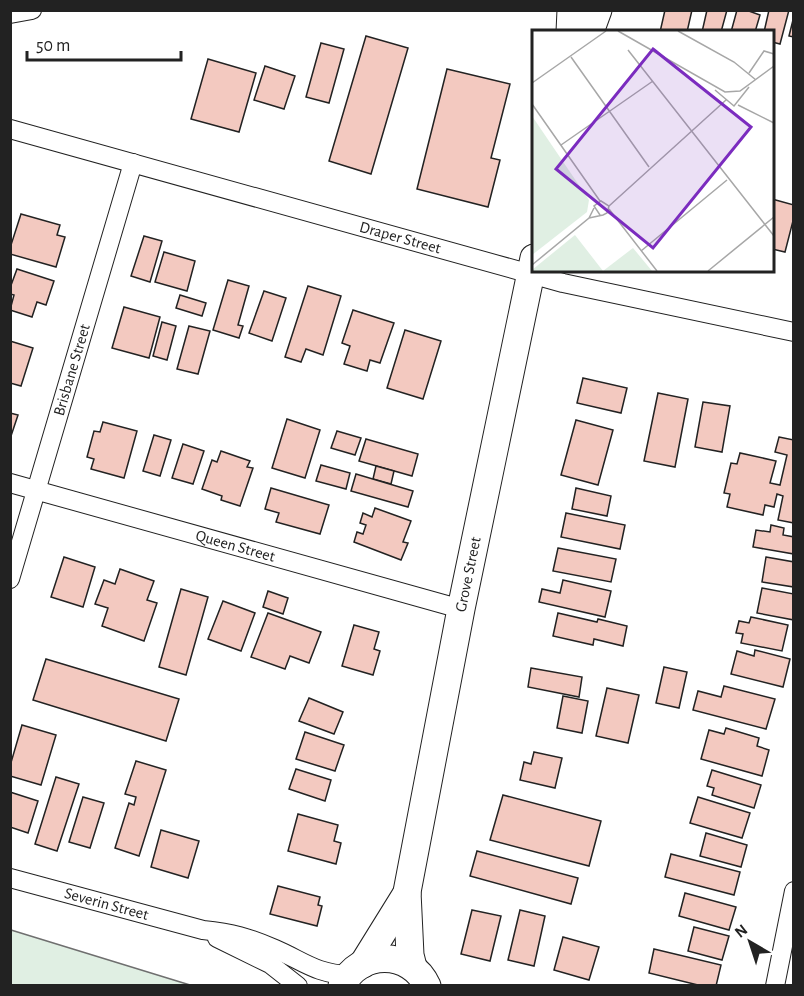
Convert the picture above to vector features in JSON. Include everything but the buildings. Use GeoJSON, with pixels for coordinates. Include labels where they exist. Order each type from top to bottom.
{"type":"FeatureCollection","features":[{"type":"Feature","properties":{"kind":"street"},"geometry":{"type":"LineString","coordinates":[[10,14],[32,10]]}},
{"type":"Feature","properties":{"kind":"street"},"geometry":{"type":"LineString","coordinates":[[570,30],[571,10]]}},
{"type":"Feature","properties":{"kind":"street"},"geometry":{"type":"LineString","coordinates":[[591,30],[598,10]]}},
{"type":"Feature","properties":{"kind":"street","name":"Draper Street"},"geometry":{"type":"LineString","coordinates":[[10,129],[532,266]]}},
{"type":"Feature","properties":{"kind":"street","name":"Brisbane Street"},"geometry":{"type":"LineString","coordinates":[[10,579],[133,163]]}},
{"type":"Feature","properties":{"kind":"street","name":"Grove Street"},"geometry":{"type":"LineString","coordinates":[[425,979],[410,955],[407,892],[461,609],[532,266]]}},
{"type":"Feature","properties":{"kind":"street","name":"Draper Street"},"geometry":{"type":"LineString","coordinates":[[543,272],[563,283],[794,332]]}},
{"type":"Feature","properties":{"kind":"street","name":"Queen Street"},"geometry":{"type":"LineString","coordinates":[[10,483],[461,609]]}},
{"type":"Feature","properties":{"kind":"street","name":"Severin Street"},"geometry":{"type":"LineString","coordinates":[[10,878],[203,930],[235,933],[320,971],[351,975]]}},
{"type":"Feature","properties":{"kind":"street"},"geometry":{"type":"LineString","coordinates":[[775,986],[794,891]]}},
{"type":"Feature","properties":{"kind":"street","name":"Grove Street"},"geometry":{"type":"LineString","coordinates":[[351,975],[407,892]]}},
{"type":"Feature","properties":{"kind":"street","name":"Severin Street"},"geometry":{"type":"LineString","coordinates":[[203,930],[261,959],[298,986]]}},
{"type":"Feature","properties":{"kind":"street"},"geometry":{"type":"LineString","coordinates":[[351,975],[384,957],[399,960],[425,979]]}},
{"type":"Feature","properties":{"kind":"green space"},"geometry":{"type":"Polygon","coordinates":[[[11,930],[190,985],[11,985],[11,930]]]}}]}
